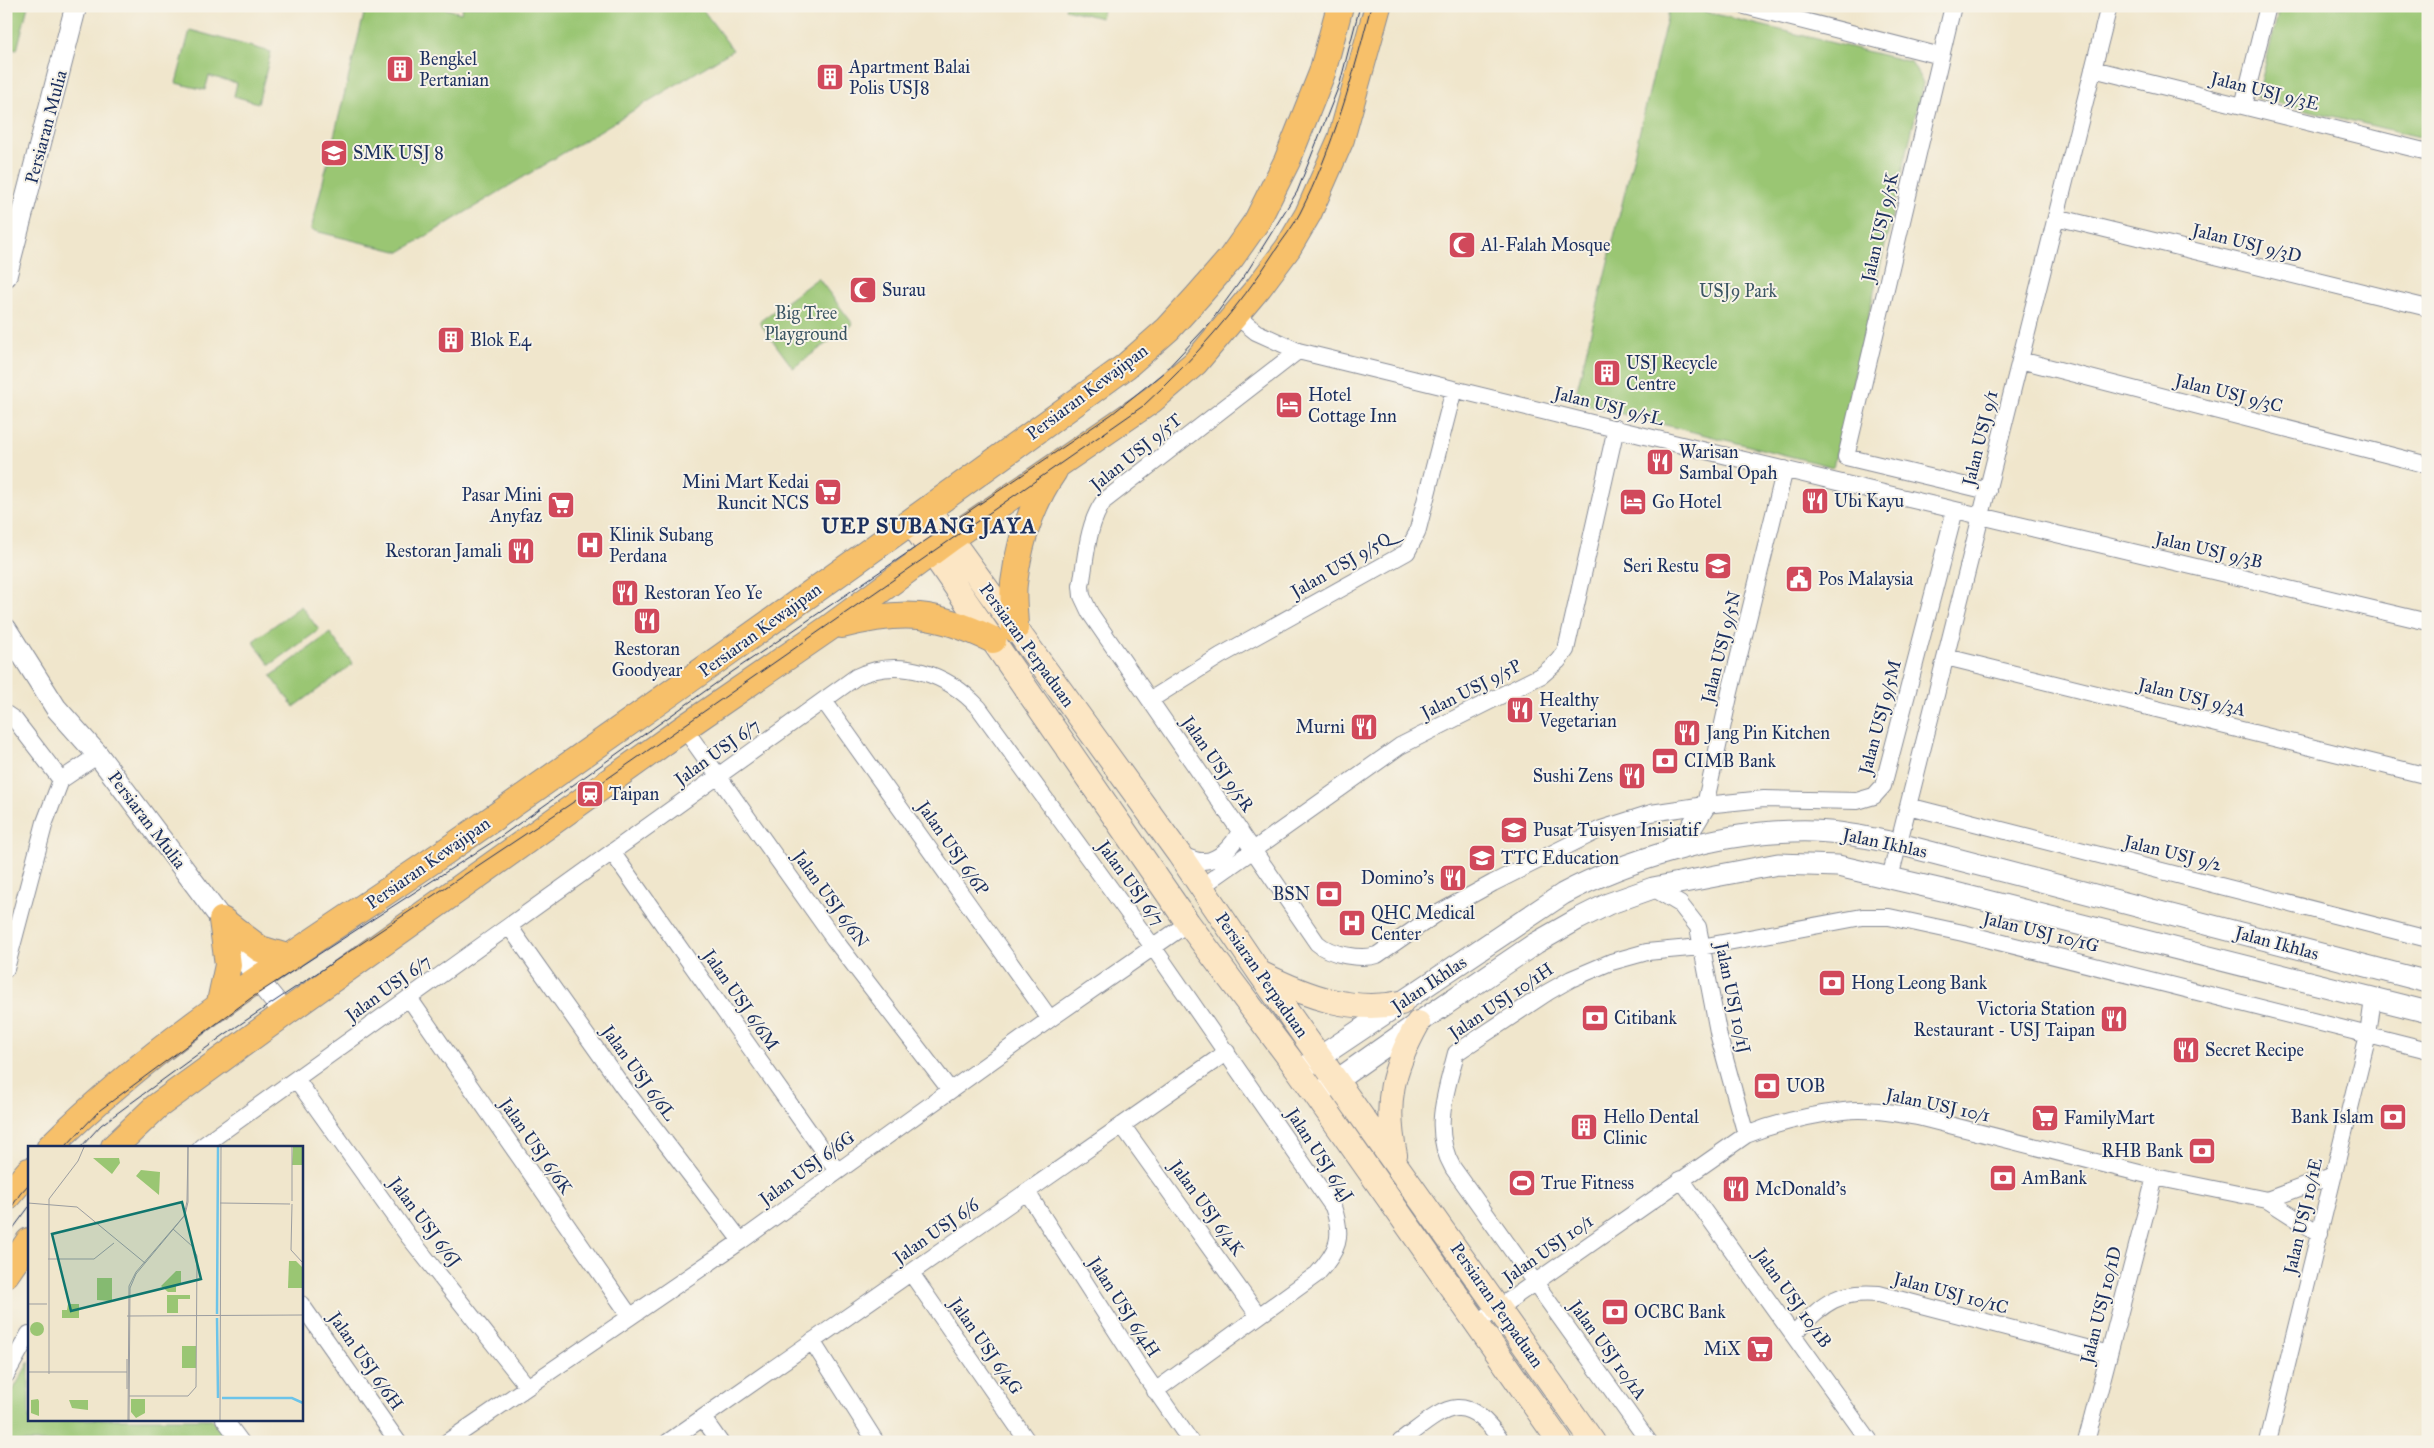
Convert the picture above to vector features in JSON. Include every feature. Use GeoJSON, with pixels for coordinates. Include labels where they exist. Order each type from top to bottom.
{"type":"FeatureCollection","features":[{"type":"Feature","properties":{"kind":"main road","name":"Persiaran Kewajipan"},"geometry":{"type":"LineString","coordinates":[[51,1146],[98,1099],[256,979],[290,958],[717,662],[1126,366],[1168,329],[1231,258],[1257,221],[1287,161],[1322,74],[1340,6]]}},
{"type":"Feature","properties":{"kind":"main road","name":"Persiaran Kewajipan"},"geometry":{"type":"LineString","coordinates":[[115,1146],[156,1108],[285,1014],[684,728],[830,628],[941,546],[1152,400],[1195,363],[1288,248],[1308,214],[1341,139],[1378,6]]}},
{"type":"Feature","properties":{"kind":"main road"},"geometry":{"type":"LineString","coordinates":[[830,628],[891,615],[919,615],[944,619],[1004,634],[1019,555],[1036,500],[1058,464]]}},
{"type":"Feature","properties":{"kind":"main road","name":"Persiaran Perpaduan"},"geometry":{"type":"LineString","coordinates":[[920,515],[1004,634],[1179,854],[1259,972],[1500,1308],[1593,1442]]}},
{"type":"Feature","properties":{"kind":"main road","name":"Persiaran Perpaduan"},"geometry":{"type":"LineString","coordinates":[[1004,634],[1188,923],[1299,1071],[1560,1442]]}},
{"type":"Feature","properties":{"kind":"main road"},"geometry":{"type":"LineString","coordinates":[[222,920],[260,949],[290,958]]}},
{"type":"Feature","properties":{"kind":"main road"},"geometry":{"type":"LineString","coordinates":[[219,1007],[228,965],[222,920]]}},
{"type":"Feature","properties":{"kind":"main road"},"geometry":{"type":"LineString","coordinates":[[1259,972],[1303,993],[1330,1002],[1380,1007],[1401,1003]]}},
{"type":"Feature","properties":{"kind":"main road"},"geometry":{"type":"LineString","coordinates":[[1396,1163],[1389,1128],[1393,1078],[1401,1053],[1418,1023]]}},
{"type":"Feature","properties":{"kind":"main road"},"geometry":{"type":"LineString","coordinates":[[6,1198],[28,1172]]}},
{"type":"Feature","properties":{"kind":"main road"},"geometry":{"type":"LineString","coordinates":[[6,1274],[28,1242]]}},
{"type":"Feature","properties":{"kind":"street","name":"Persiaran Mulia"},"geometry":{"type":"LineString","coordinates":[[6,276],[76,6]]}},
{"type":"Feature","properties":{"kind":"street"},"geometry":{"type":"LineString","coordinates":[[1746,6],[1941,56]]}},
{"type":"Feature","properties":{"kind":"street","name":"Jalan USJ 9/5K"},"geometry":{"type":"LineString","coordinates":[[1953,6],[1846,457],[1988,491]]}},
{"type":"Feature","properties":{"kind":"street","name":"Jalan USJ 9/1"},"geometry":{"type":"LineString","coordinates":[[1890,878],[2109,6]]}},
{"type":"Feature","properties":{"kind":"street"},"geometry":{"type":"LineString","coordinates":[[2243,106],[2268,6]]}},
{"type":"Feature","properties":{"kind":"street","name":"Jalan USJ 9/3E"},"geometry":{"type":"LineString","coordinates":[[2093,69],[2428,152]]}},
{"type":"Feature","properties":{"kind":"street","name":"Jalan USJ 9/3D"},"geometry":{"type":"LineString","coordinates":[[2056,217],[2428,308]]}},
{"type":"Feature","properties":{"kind":"street","name":"Jalan USJ 9/5L"},"geometry":{"type":"LineString","coordinates":[[1235,315],[1256,332],[1298,352],[1981,516]]}},
{"type":"Feature","properties":{"kind":"street","name":"Jalan USJ 9/5T"},"geometry":{"type":"LineString","coordinates":[[1150,700],[1090,613],[1082,596],[1081,586],[1097,510],[1104,501],[1298,352]]}},
{"type":"Feature","properties":{"kind":"street","name":"Jalan USJ 9/3C"},"geometry":{"type":"LineString","coordinates":[[2020,360],[2428,465]]}},
{"type":"Feature","properties":{"kind":"street","name":"Jalan USJ 9/5Q"},"geometry":{"type":"LineString","coordinates":[[1150,700],[1220,656],[1407,552],[1417,533],[1454,389]]}},
{"type":"Feature","properties":{"kind":"street","name":"Jalan USJ 9/5P"},"geometry":{"type":"LineString","coordinates":[[1202,887],[1400,746],[1542,675],[1558,662],[1566,650],[1616,428]]}},
{"type":"Feature","properties":{"kind":"street","name":"Jalan USJ 9/5N"},"geometry":{"type":"LineString","coordinates":[[1705,805],[1730,692],[1785,469]]}},
{"type":"Feature","properties":{"kind":"street","name":"Jalan USJ 9/5M"},"geometry":{"type":"LineString","coordinates":[[1254,850],[1317,943],[1329,951],[1368,957],[1384,951],[1435,916],[1493,883],[1601,829],[1651,813],[1764,799],[1857,800],[1874,796],[1883,786],[1955,510]]}},
{"type":"Feature","properties":{"kind":"street","name":"Jalan USJ 9/3B"},"geometry":{"type":"LineString","coordinates":[[1981,516],[2428,622]]}},
{"type":"Feature","properties":{"kind":"street","name":"Persiaran Mulia"},"geometry":{"type":"LineString","coordinates":[[6,629],[56,708],[98,755],[222,920],[256,979],[285,1014]]}},
{"type":"Feature","properties":{"kind":"street","name":"Jalan USJ 9/3A"},"geometry":{"type":"LineString","coordinates":[[1946,657],[2428,776]]}},
{"type":"Feature","properties":{"kind":"street","name":"Jalan USJ 6/7"},"geometry":{"type":"LineString","coordinates":[[202,1146],[824,700],[856,678],[872,670],[889,668],[912,669],[933,675],[967,694],[1153,947]]}},
{"type":"Feature","properties":{"kind":"street","name":"Jalan USJ 6/6P"},"geometry":{"type":"LineString","coordinates":[[824,700],[1050,1019]]}},
{"type":"Feature","properties":{"kind":"street","name":"Jalan USJ 9/5R"},"geometry":{"type":"LineString","coordinates":[[1150,700],[1254,850]]}},
{"type":"Feature","properties":{"kind":"street"},"geometry":{"type":"LineString","coordinates":[[6,714],[15,720],[61,780]]}},
{"type":"Feature","properties":{"kind":"street","name":"Jalan USJ 6/6N"},"geometry":{"type":"LineString","coordinates":[[684,728],[834,939],[950,1090]]}},
{"type":"Feature","properties":{"kind":"street"},"geometry":{"type":"LineString","coordinates":[[6,969],[45,822],[61,780],[98,755]]}},
{"type":"Feature","properties":{"kind":"street"},"geometry":{"type":"LineString","coordinates":[[1705,805],[1707,817],[1716,830],[1731,839]]}},
{"type":"Feature","properties":{"kind":"street"},"geometry":{"type":"LineString","coordinates":[[1666,853],[1685,838],[1705,805]]}},
{"type":"Feature","properties":{"kind":"street","name":"Jalan USJ 9/2"},"geometry":{"type":"LineString","coordinates":[[1908,806],[2428,939]]}},
{"type":"Feature","properties":{"kind":"street"},"geometry":{"type":"LineString","coordinates":[[1179,854],[1201,861],[1210,860],[1232,846],[1240,830]]}},
{"type":"Feature","properties":{"kind":"street","name":"Jalan Ikhlas"},"geometry":{"type":"LineString","coordinates":[[1299,1071],[1563,894],[1595,877],[1666,853],[1731,839],[1793,831],[1852,834],[1899,844],[2428,982]]}},
{"type":"Feature","properties":{"kind":"street","name":"Jalan USJ 6/6M"},"geometry":{"type":"LineString","coordinates":[[612,852],[837,1171]]}},
{"type":"Feature","properties":{"kind":"street","name":"Jalan Ikhlas"},"geometry":{"type":"LineString","coordinates":[[1316,1095],[1418,1023],[1536,944],[1608,904],[1653,888],[1778,864],[1838,866],[2428,1012]]}},
{"type":"Feature","properties":{"kind":"street","name":"Jalan USJ 10/1J"},"geometry":{"type":"LineString","coordinates":[[1653,888],[1680,904],[1698,927],[1719,1038],[1746,1135]]}},
{"type":"Feature","properties":{"kind":"street","name":"Jalan USJ 10/1G"},"geometry":{"type":"LineString","coordinates":[[1701,947],[1862,917],[1889,917],[1963,933],[2428,1050]]}},
{"type":"Feature","properties":{"kind":"street","name":"Jalan USJ 6/6G"},"geometry":{"type":"LineString","coordinates":[[447,1442],[741,1241],[950,1090],[1188,923]]}},
{"type":"Feature","properties":{"kind":"street","name":"Jalan USJ 6/6L"},"geometry":{"type":"LineString","coordinates":[[509,926],[623,1087],[741,1241]]}},
{"type":"Feature","properties":{"kind":"street","name":"Jalan USJ 6/4J"},"geometry":{"type":"LineString","coordinates":[[1153,947],[1333,1207],[1340,1234],[1336,1247],[1328,1261],[1317,1274],[1155,1391]]}},
{"type":"Feature","properties":{"kind":"street","name":"Jalan USJ 10/1H"},"geometry":{"type":"LineString","coordinates":[[1534,1282],[1445,1153],[1440,1128],[1456,1053],[1548,992],[1571,979],[1611,962],[1647,952],[1701,947]]}},
{"type":"Feature","properties":{"kind":"street"},"geometry":{"type":"LineString","coordinates":[[2352,962],[2373,986],[2373,999]]}},
{"type":"Feature","properties":{"kind":"street","name":"Jalan USJ 6/6K"},"geometry":{"type":"LineString","coordinates":[[409,998],[630,1316]]}},
{"type":"Feature","properties":{"kind":"street","name":"Jalan USJ 10/1E"},"geometry":{"type":"LineString","coordinates":[[2268,1442],[2368,1036],[2373,999]]}},
{"type":"Feature","properties":{"kind":"street","name":"Jalan USJ 6/6"},"geometry":{"type":"LineString","coordinates":[[668,1442],[1226,1052]]}},
{"type":"Feature","properties":{"kind":"street","name":"Jalan USJ 6/6J"},"geometry":{"type":"LineString","coordinates":[[296,1078],[409,1237],[527,1386]]}},
{"type":"Feature","properties":{"kind":"street","name":"Jalan USJ 10/1"},"geometry":{"type":"LineString","coordinates":[[1478,1324],[1534,1282],[1746,1135],[1769,1126],[1845,1110],[1888,1112],[1918,1117],[2155,1177],[2267,1200],[2320,1234]]}},
{"type":"Feature","properties":{"kind":"street","name":"Jalan USJ 6/4K"},"geometry":{"type":"LineString","coordinates":[[1122,1125],[1258,1315]]}},
{"type":"Feature","properties":{"kind":"street"},"geometry":{"type":"LineString","coordinates":[[2267,1200],[2334,1175]]}},
{"type":"Feature","properties":{"kind":"street","name":"Jalan USJ 10/1D"},"geometry":{"type":"LineString","coordinates":[[2086,1442],[2155,1177]]}},
{"type":"Feature","properties":{"kind":"street","name":"Jalan USJ 10/1B"},"geometry":{"type":"LineString","coordinates":[[1681,1179],[1794,1333],[1870,1442]]}},
{"type":"Feature","properties":{"kind":"street","name":"Jalan USJ 6/4H"},"geometry":{"type":"LineString","coordinates":[[1027,1192],[1155,1391],[1191,1442]]}},
{"type":"Feature","properties":{"kind":"street","name":"Jalan USJ 6/4G"},"geometry":{"type":"LineString","coordinates":[[911,1272],[1028,1442]]}},
{"type":"Feature","properties":{"kind":"street","name":"Jalan USJ 10/1A"},"geometry":{"type":"LineString","coordinates":[[1534,1282],[1649,1442]]}},
{"type":"Feature","properties":{"kind":"street","name":"Jalan USJ 10/1C"},"geometry":{"type":"LineString","coordinates":[[1794,1333],[1827,1302],[1844,1296],[1862,1293],[1879,1294],[2109,1354]]}},
{"type":"Feature","properties":{"kind":"street","name":"Jalan USJ 6/6H"},"geometry":{"type":"LineString","coordinates":[[302,1305],[398,1442]]}},
{"type":"Feature","properties":{"kind":"street"},"geometry":{"type":"LineString","coordinates":[[6,1375],[28,1336]]}},
{"type":"Feature","properties":{"kind":"street"},"geometry":{"type":"LineString","coordinates":[[812,1341],[876,1442]]}},
{"type":"Feature","properties":{"kind":"street"},"geometry":{"type":"LineString","coordinates":[[1400,1442],[1450,1408],[1464,1409],[1476,1414],[1489,1424],[1502,1442]]}},
{"type":"Feature","properties":{"kind":"street"},"geometry":{"type":"LineString","coordinates":[[702,1418],[720,1442]]}},
{"type":"Feature","properties":{"kind":"street"},"geometry":{"type":"LineString","coordinates":[[225,1420],[241,1442]]}},
{"type":"Feature","properties":{"kind":"green space"},"geometry":{"type":"Polygon","coordinates":[[[6,6],[28,6],[17,50],[6,48],[6,6]]]}},
{"type":"Feature","properties":{"kind":"green space"},"geometry":{"type":"Polygon","coordinates":[[[366,6],[436,6],[461,13],[463,6],[700,6],[733,50],[400,252],[311,230],[366,6]]]}},
{"type":"Feature","properties":{"kind":"green space"},"geometry":{"type":"Polygon","coordinates":[[[1066,6],[1104,6],[1101,18],[1065,9],[1066,6]]]}},
{"type":"Feature","properties":{"kind":"green space","name":"USJ9 Park"},"geometry":{"type":"Polygon","coordinates":[[[1670,6],[1682,6],[1911,62],[1923,83],[1833,467],[1574,402],[1670,6]]]}},
{"type":"Feature","properties":{"kind":"green space"},"geometry":{"type":"Polygon","coordinates":[[[2280,6],[2428,6],[2428,139],[2257,98],[2280,6]]]}},
{"type":"Feature","properties":{"kind":"green space"},"geometry":{"type":"Polygon","coordinates":[[[190,30],[271,52],[258,103],[234,96],[237,83],[209,76],[205,90],[176,83],[190,30]]]}},
{"type":"Feature","properties":{"kind":"green space","name":"Big Tree Playground"},"geometry":{"type":"Polygon","coordinates":[[[818,278],[853,324],[793,368],[759,322],[818,278]]]}},
{"type":"Feature","properties":{"kind":"green space"},"geometry":{"type":"Polygon","coordinates":[[[301,606],[319,630],[270,665],[253,641],[301,606]]]}},
{"type":"Feature","properties":{"kind":"green space"},"geometry":{"type":"Polygon","coordinates":[[[330,633],[353,664],[294,707],[271,676],[330,633]]]}},
{"type":"Feature","properties":{"kind":"green space"},"geometry":{"type":"Polygon","coordinates":[[[28,1364],[28,1420],[213,1420],[225,1437],[217,1442],[6,1442],[6,1403],[28,1364]]]}},
{"type":"Feature","properties":{"kind":"tram line"},"geometry":{"type":"LineString","coordinates":[[66,1146],[100,1110],[251,998],[500,837],[732,672],[1112,414],[1164,372],[1209,324],[1247,272],[1297,192],[1340,83],[1360,6]]}},
{"type":"Feature","properties":{"kind":"tram line"},"geometry":{"type":"LineString","coordinates":[[82,1146],[101,1125],[224,1035],[581,797],[1143,406],[1180,371],[1214,333],[1246,293],[1297,218],[1312,188],[1332,138],[1357,59],[1371,6]]}},
{"type":"Feature","properties":{"kind":"tram line"},"geometry":{"type":"LineString","coordinates":[[6,1216],[28,1185]]}},
{"type":"Feature","properties":{"kind":"tram line"},"geometry":{"type":"LineString","coordinates":[[6,1238],[28,1208]]}},
{"type":"Feature","properties":{"kind":"place","name":"Bengkel Pertanian"},"geometry":{"type":"Point","coordinates":[400,69]}},
{"type":"Feature","properties":{"kind":"place","name":"Apartment Balai Polis USJ8"},"geometry":{"type":"Point","coordinates":[830,77]}},
{"type":"Feature","properties":{"kind":"place","name":"SMK USJ 8"},"geometry":{"type":"Point","coordinates":[334,153]}},
{"type":"Feature","properties":{"kind":"place","name":"Al-Falah Mosque"},"geometry":{"type":"Point","coordinates":[1462,245]}},
{"type":"Feature","properties":{"kind":"place","name":"Surau"},"geometry":{"type":"Point","coordinates":[863,290]}},
{"type":"Feature","properties":{"kind":"place","name":"Blok E4"},"geometry":{"type":"Point","coordinates":[451,340]}},
{"type":"Feature","properties":{"kind":"place","name":"USJ Recycle Centre"},"geometry":{"type":"Point","coordinates":[1607,373]}},
{"type":"Feature","properties":{"kind":"place","name":"Hotel Cottage Inn"},"geometry":{"type":"Point","coordinates":[1289,405]}},
{"type":"Feature","properties":{"kind":"place","name":"Warisan Sambal Opah"},"geometry":{"type":"Point","coordinates":[1660,462]}},
{"type":"Feature","properties":{"kind":"place","name":"Mini Mart Kedai Runcit NCS"},"geometry":{"type":"Point","coordinates":[828,492]}},
{"type":"Feature","properties":{"kind":"place","name":"Ubi Kayu"},"geometry":{"type":"Point","coordinates":[1815,501]}},
{"type":"Feature","properties":{"kind":"place","name":"Go Hotel"},"geometry":{"type":"Point","coordinates":[1633,502]}},
{"type":"Feature","properties":{"kind":"place","name":"Pasar Mini Anyfaz"},"geometry":{"type":"Point","coordinates":[561,505]}},
{"type":"Feature","properties":{"kind":"place","name":"Klinik Subang Perdana"},"geometry":{"type":"Point","coordinates":[590,545]}},
{"type":"Feature","properties":{"kind":"place","name":"Restoran Jamali"},"geometry":{"type":"Point","coordinates":[521,551]}},
{"type":"Feature","properties":{"kind":"place","name":"Seri Restu"},"geometry":{"type":"Point","coordinates":[1718,566]}},
{"type":"Feature","properties":{"kind":"place","name":"Pos Malaysia"},"geometry":{"type":"Point","coordinates":[1799,579]}},
{"type":"Feature","properties":{"kind":"place","name":"Restoran Yeo Ye"},"geometry":{"type":"Point","coordinates":[625,593]}},
{"type":"Feature","properties":{"kind":"place","name":"Restoran Goodyear"},"geometry":{"type":"Point","coordinates":[647,621]}},
{"type":"Feature","properties":{"kind":"place","name":"Healthy Vegetarian"},"geometry":{"type":"Point","coordinates":[1520,710]}},
{"type":"Feature","properties":{"kind":"place","name":"Murni"},"geometry":{"type":"Point","coordinates":[1364,727]}},
{"type":"Feature","properties":{"kind":"place","name":"Jang Pin Kitchen"},"geometry":{"type":"Point","coordinates":[1687,733]}},
{"type":"Feature","properties":{"kind":"place","name":"CIMB Bank"},"geometry":{"type":"Point","coordinates":[1665,761]}},
{"type":"Feature","properties":{"kind":"place","name":"Sushi Zens"},"geometry":{"type":"Point","coordinates":[1632,776]}},
{"type":"Feature","properties":{"kind":"place","name":"Taipan"},"geometry":{"type":"Point","coordinates":[590,794]}},
{"type":"Feature","properties":{"kind":"place","name":"Pusat Tuisyen Inisiatif"},"geometry":{"type":"Point","coordinates":[1514,830]}},
{"type":"Feature","properties":{"kind":"place","name":"TTC Education"},"geometry":{"type":"Point","coordinates":[1482,858]}},
{"type":"Feature","properties":{"kind":"place","name":"Domino's"},"geometry":{"type":"Point","coordinates":[1453,878]}},
{"type":"Feature","properties":{"kind":"place","name":"BSN"},"geometry":{"type":"Point","coordinates":[1329,894]}},
{"type":"Feature","properties":{"kind":"place","name":"QHC Medical Center"},"geometry":{"type":"Point","coordinates":[1352,923]}},
{"type":"Feature","properties":{"kind":"place","name":"Hong Leong Bank"},"geometry":{"type":"Point","coordinates":[1832,983]}},
{"type":"Feature","properties":{"kind":"place","name":"Citibank"},"geometry":{"type":"Point","coordinates":[1595,1018]}},
{"type":"Feature","properties":{"kind":"place","name":"Victoria Station Restaurant - USJ Taipan"},"geometry":{"type":"Point","coordinates":[2114,1019]}},
{"type":"Feature","properties":{"kind":"place","name":"Secret Recipe"},"geometry":{"type":"Point","coordinates":[2186,1050]}},
{"type":"Feature","properties":{"kind":"place","name":"UOB"},"geometry":{"type":"Point","coordinates":[1767,1086]}},
{"type":"Feature","properties":{"kind":"place","name":"Bank Islam"},"geometry":{"type":"Point","coordinates":[2393,1117]}},
{"type":"Feature","properties":{"kind":"place","name":"FamilyMart"},"geometry":{"type":"Point","coordinates":[2045,1118]}},
{"type":"Feature","properties":{"kind":"place","name":"Hello Dental Clinic"},"geometry":{"type":"Point","coordinates":[1584,1127]}},
{"type":"Feature","properties":{"kind":"place","name":"RHB Bank"},"geometry":{"type":"Point","coordinates":[2202,1151]}},
{"type":"Feature","properties":{"kind":"place","name":"AmBank"},"geometry":{"type":"Point","coordinates":[2003,1178]}},
{"type":"Feature","properties":{"kind":"place","name":"True Fitness"},"geometry":{"type":"Point","coordinates":[1522,1183]}},
{"type":"Feature","properties":{"kind":"place","name":"McDonald's"},"geometry":{"type":"Point","coordinates":[1736,1189]}},
{"type":"Feature","properties":{"kind":"place","name":"OCBC Bank"},"geometry":{"type":"Point","coordinates":[1615,1312]}},
{"type":"Feature","properties":{"kind":"place","name":"MiX"},"geometry":{"type":"Point","coordinates":[1760,1349]}},
{"type":"Feature","properties":{"kind":"district","name":"UEP SUBANG JAYA"},"geometry":{"type":"Point","coordinates":[929,525]}}]}
